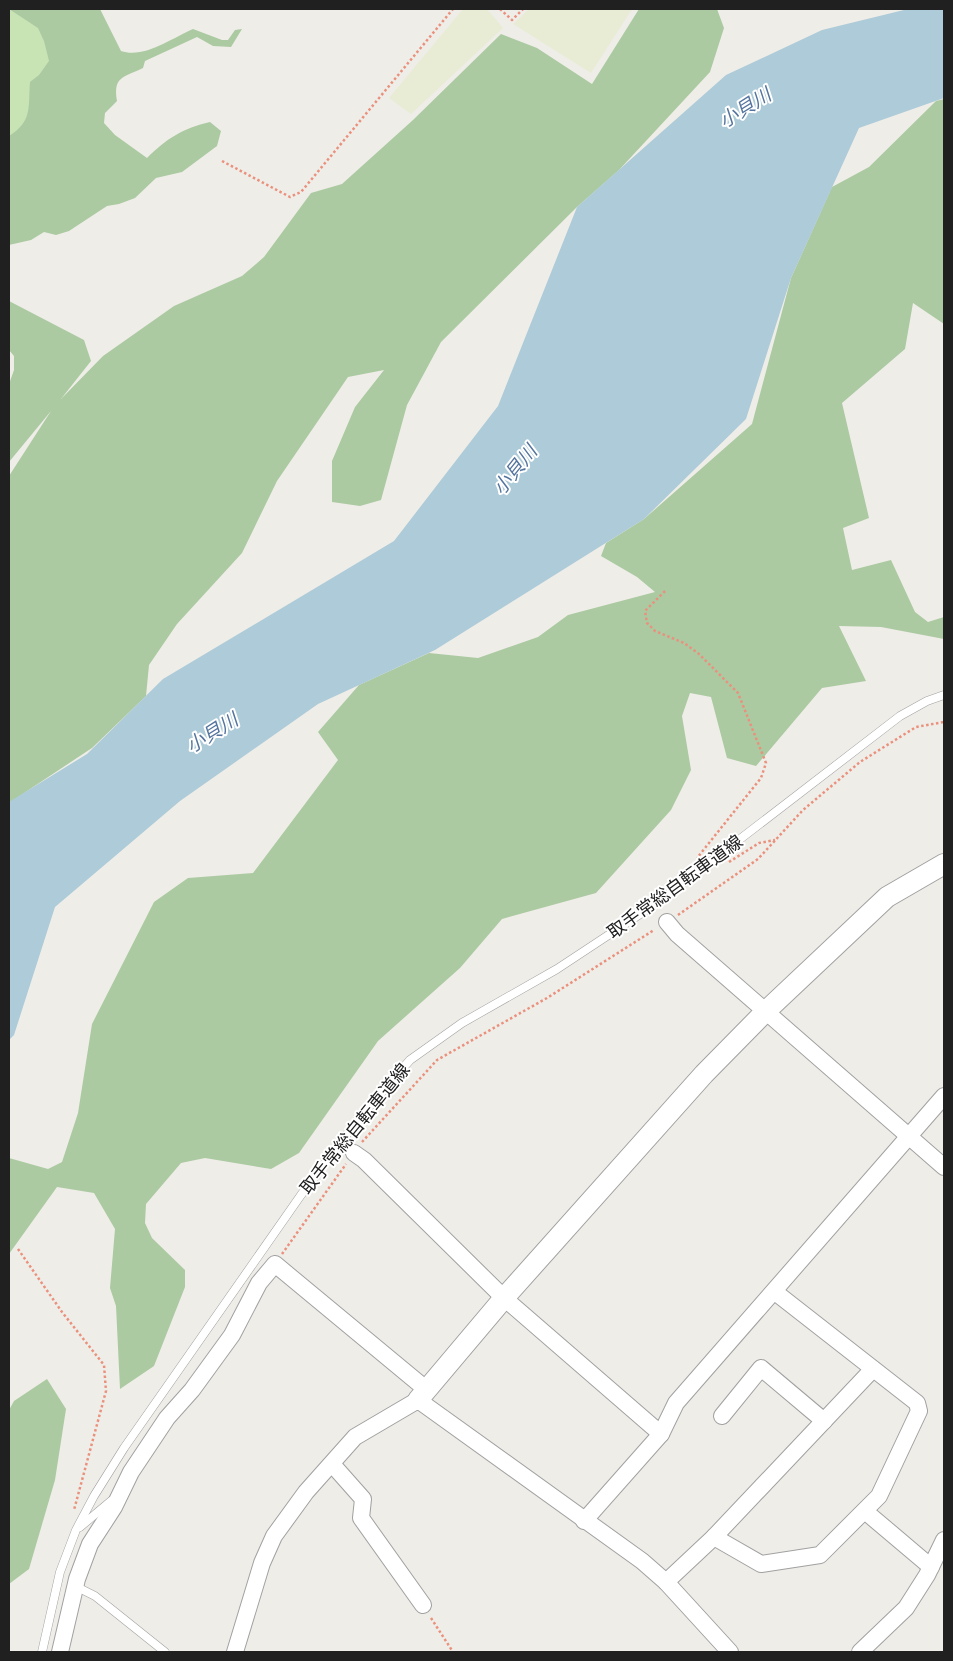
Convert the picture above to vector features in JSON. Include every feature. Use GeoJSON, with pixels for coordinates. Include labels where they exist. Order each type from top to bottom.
{"type":"FeatureCollection","features":[{"type":"Feature","properties":{"kind":"street"},"geometry":{"type":"LineString","coordinates":[[235,1652],[262,1563],[274,1536],[306,1492],[355,1437],[422,1395],[504,1298],[704,1074],[766,1011],[887,897],[944,864]]}},
{"type":"Feature","properties":{"kind":"street"},"geometry":{"type":"LineString","coordinates":[[667,922],[678,934],[944,1167]]}},
{"type":"Feature","properties":{"kind":"street"},"geometry":{"type":"LineString","coordinates":[[584,1521],[661,1434],[676,1403],[775,1292],[908,1135],[944,1096]]}},
{"type":"Feature","properties":{"kind":"street"},"geometry":{"type":"LineString","coordinates":[[354,1153],[364,1160],[504,1298],[661,1434]]}},
{"type":"Feature","properties":{"kind":"street"},"geometry":{"type":"LineString","coordinates":[[60,1652],[75,1586],[90,1544],[121,1493],[131,1472],[166,1418],[192,1390],[232,1335],[259,1283],[276,1264],[422,1395],[442,1416],[584,1521],[642,1561],[666,1582],[730,1652]]}},
{"type":"Feature","properties":{"kind":"street"},"geometry":{"type":"LineString","coordinates":[[714,1537],[761,1564],[820,1556],[866,1512],[879,1496],[919,1411],[917,1403],[775,1292]]}},
{"type":"Feature","properties":{"kind":"street"},"geometry":{"type":"LineString","coordinates":[[722,1416],[761,1368],[824,1421]]}},
{"type":"Feature","properties":{"kind":"street"},"geometry":{"type":"LineString","coordinates":[[666,1582],[714,1537],[873,1368]]}},
{"type":"Feature","properties":{"kind":"street"},"geometry":{"type":"LineString","coordinates":[[332,1464],[363,1499],[361,1518],[423,1605]]}},
{"type":"Feature","properties":{"kind":"street"},"geometry":{"type":"LineString","coordinates":[[866,1512],[931,1567]]}},
{"type":"Feature","properties":{"kind":"street"},"geometry":{"type":"LineString","coordinates":[[860,1652],[906,1608],[931,1567],[944,1540]]}},
{"type":"Feature","properties":{"kind":"lane","name":"取手常総自転車道線"},"geometry":{"type":"LineString","coordinates":[[42,1652],[60,1572],[76,1530],[94,1496],[124,1448],[301,1195],[360,1117],[410,1060],[462,1023],[557,969],[617,930],[695,875],[900,716],[927,701],[944,695]]}},
{"type":"Feature","properties":{"kind":"lane"},"geometry":{"type":"LineString","coordinates":[[76,1530],[121,1493]]}},
{"type":"Feature","properties":{"kind":"lane"},"geometry":{"type":"LineString","coordinates":[[75,1586],[95,1596],[165,1652]]}},
{"type":"Feature","properties":{"kind":"path"},"geometry":{"type":"LineString","coordinates":[[222,161],[290,197],[301,192],[453,9]]}},
{"type":"Feature","properties":{"kind":"path"},"geometry":{"type":"LineString","coordinates":[[500,9],[512,20],[523,9]]}},
{"type":"Feature","properties":{"kind":"path"},"geometry":{"type":"LineString","coordinates":[[666,591],[645,611],[647,623],[655,631],[684,643],[699,654],[738,693],[766,763],[761,778],[692,866],[695,875]]}},
{"type":"Feature","properties":{"kind":"path"},"geometry":{"type":"LineString","coordinates":[[276,1264],[354,1153],[397,1101],[437,1060],[547,998],[667,922],[758,859],[824,791],[884,745],[916,727],[944,722]]}},
{"type":"Feature","properties":{"kind":"path"},"geometry":{"type":"LineString","coordinates":[[726,863],[760,844],[776,840]]}},
{"type":"Feature","properties":{"kind":"path"},"geometry":{"type":"LineString","coordinates":[[18,1249],[62,1312],[104,1365],[106,1391],[70,1521],[72,1528],[76,1530]]}},
{"type":"Feature","properties":{"kind":"path"},"geometry":{"type":"LineString","coordinates":[[423,1605],[453,1652]]}},
{"type":"Feature","properties":{"kind":"green space"},"geometry":{"type":"Polygon","coordinates":[[[9,9],[91,41],[9,219],[9,9]]]}},
{"type":"Feature","properties":{"kind":"green space"},"geometry":{"type":"Polygon","coordinates":[[[9,9],[100,9],[121,51],[130,53],[148,50],[193,29],[222,40],[228,40],[235,30],[242,29],[231,47],[213,46],[197,37],[145,61],[143,68],[125,76],[118,82],[117,101],[105,113],[104,123],[115,135],[147,158],[176,135],[191,127],[210,122],[221,131],[217,146],[182,172],[156,178],[135,198],[107,206],[69,231],[56,235],[44,232],[31,240],[9,245],[9,136],[26,119],[29,106],[30,82],[39,75],[49,61],[44,41],[38,28],[9,9]]]}},
{"type":"Feature","properties":{"kind":"green space"},"geometry":{"type":"Polygon","coordinates":[[[463,9],[487,9],[503,28],[411,114],[389,98],[463,9]]]}},
{"type":"Feature","properties":{"kind":"green space"},"geometry":{"type":"Polygon","coordinates":[[[529,9],[632,9],[591,73],[513,24],[529,9]]]}},
{"type":"Feature","properties":{"kind":"green space"},"geometry":{"type":"Polygon","coordinates":[[[639,9],[717,9],[724,28],[710,72],[619,170],[577,207],[441,342],[407,405],[381,500],[360,506],[332,502],[332,461],[355,407],[384,370],[348,377],[277,481],[242,553],[177,624],[149,665],[146,696],[92,748],[9,803],[9,476],[51,411],[9,462],[9,384],[14,370],[14,356],[9,350],[9,301],[84,340],[91,361],[61,399],[103,356],[174,306],[242,276],[264,257],[311,193],[342,184],[413,120],[501,34],[537,48],[592,84],[639,9]]]}},
{"type":"Feature","properties":{"kind":"green space"},"geometry":{"type":"Polygon","coordinates":[[[944,99],[944,324],[913,303],[905,349],[842,403],[869,518],[843,528],[852,570],[891,560],[915,612],[928,622],[944,617],[944,639],[881,627],[839,626],[866,681],[822,688],[756,766],[727,758],[711,697],[690,693],[682,716],[691,770],[671,810],[596,893],[502,919],[460,968],[378,1041],[299,1153],[271,1169],[205,1158],[181,1163],[146,1204],[145,1223],[152,1238],[185,1270],[185,1287],[154,1366],[120,1389],[116,1306],[110,1288],[115,1229],[94,1193],[57,1187],[9,1254],[9,1158],[48,1169],[62,1162],[78,1113],[92,1024],[154,902],[188,878],[253,873],[338,760],[318,732],[359,685],[429,653],[478,658],[538,637],[568,615],[655,592],[637,577],[601,556],[606,543],[644,519],[752,424],[791,278],[832,187],[869,167],[936,101],[944,99]]]}},
{"type":"Feature","properties":{"kind":"green space"},"geometry":{"type":"Polygon","coordinates":[[[47,1379],[66,1409],[55,1480],[29,1569],[9,1584],[9,1410],[14,1401],[47,1379]]]}},
{"type":"Feature","properties":{"kind":"water","name":"小貝川"},"geometry":{"type":"Polygon","coordinates":[[[908,9],[944,9],[944,98],[859,128],[791,278],[746,419],[644,519],[435,650],[318,704],[180,801],[55,907],[14,1035],[9,1040],[9,802],[87,754],[163,679],[394,541],[498,406],[577,207],[726,75],[822,30],[908,9]]]}}]}
